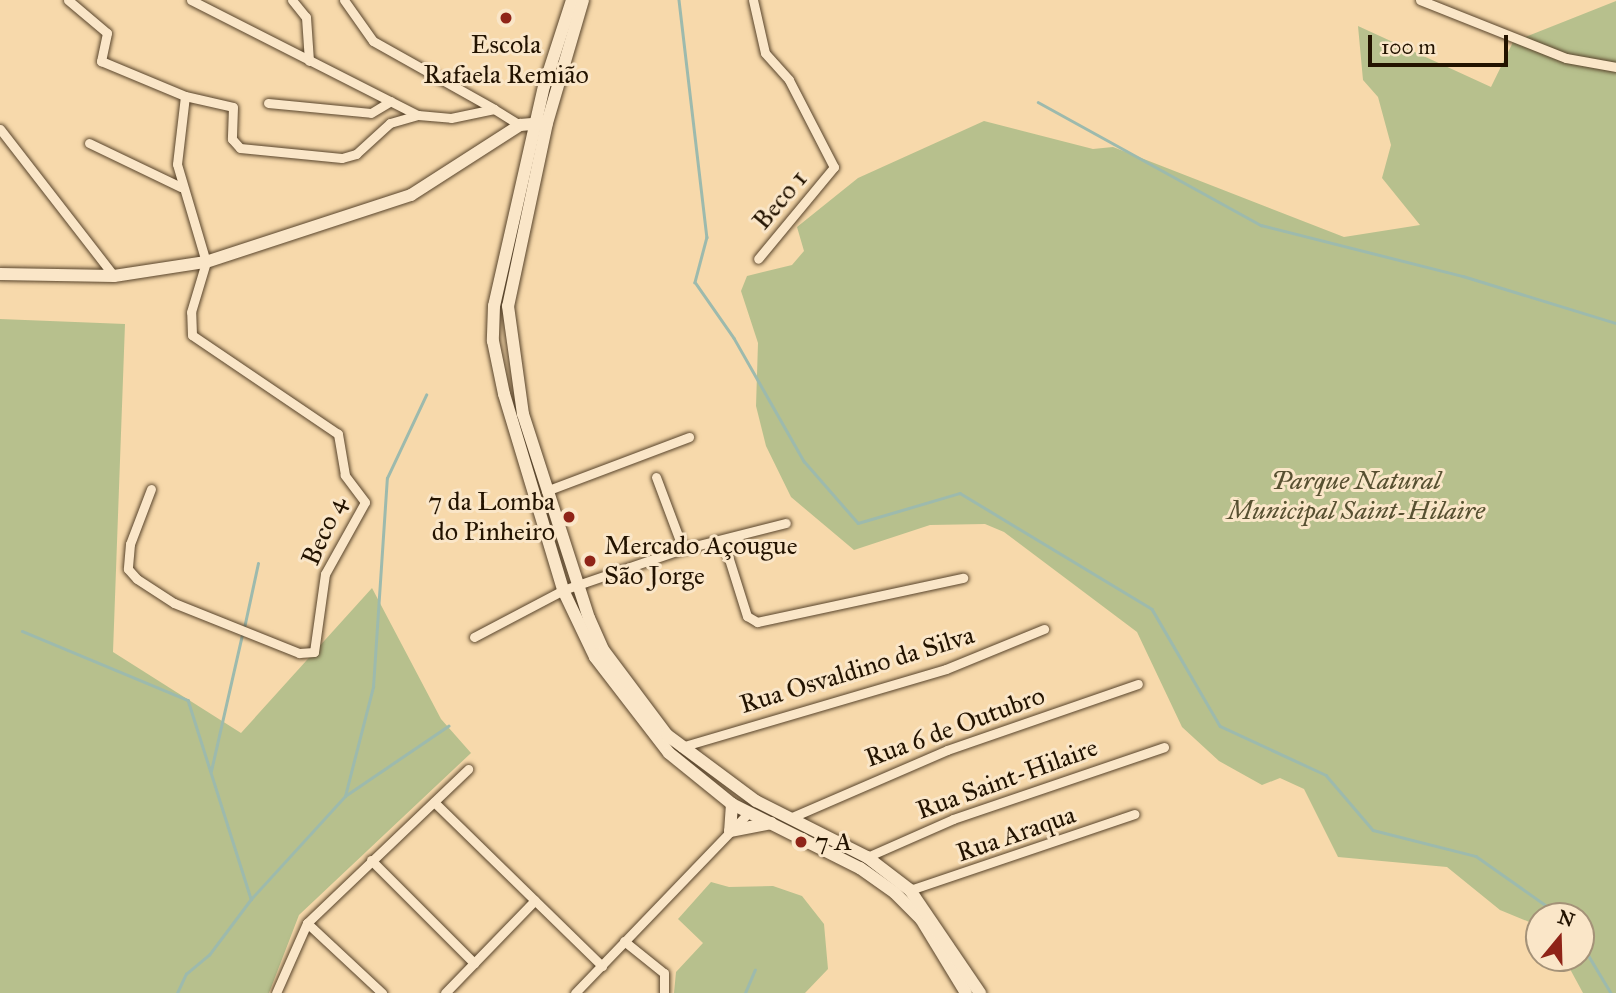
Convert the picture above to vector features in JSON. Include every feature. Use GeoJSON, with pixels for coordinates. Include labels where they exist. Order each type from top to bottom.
{"type":"FeatureCollection","features":[{"type":"Feature","properties":{"kind":"main road"},"geometry":{"type":"LineString","coordinates":[[572,0],[494,306],[494,341],[534,504],[563,590],[595,657],[636,714],[669,753],[732,804],[860,868],[895,893],[921,919],[980,993]]}},
{"type":"Feature","properties":{"kind":"main road"},"geometry":{"type":"LineString","coordinates":[[583,0],[541,123],[508,306],[517,391],[546,491],[577,585],[604,651],[681,747],[749,813],[840,843]]}},
{"type":"Feature","properties":{"kind":"main road"},"geometry":{"type":"LineString","coordinates":[[0,274],[114,276],[206,262],[411,195],[520,125],[541,123]]}},
{"type":"Feature","properties":{"kind":"main road"},"geometry":{"type":"LineString","coordinates":[[681,747],[756,801],[867,857],[911,890],[948,952],[965,993]]}},
{"type":"Feature","properties":{"kind":"main road"},"geometry":{"type":"LineString","coordinates":[[732,804],[730,831],[771,823]]}},
{"type":"Feature","properties":{"kind":"street"},"geometry":{"type":"LineString","coordinates":[[68,0],[107,33],[101,61],[185,96],[233,107],[232,139],[240,148],[342,158],[356,154],[390,123],[418,115],[451,118],[494,109]]}},
{"type":"Feature","properties":{"kind":"street"},"geometry":{"type":"LineString","coordinates":[[191,0],[418,115]]}},
{"type":"Feature","properties":{"kind":"street"},"geometry":{"type":"LineString","coordinates":[[292,0],[306,17],[309,61]]}},
{"type":"Feature","properties":{"kind":"street"},"geometry":{"type":"LineString","coordinates":[[344,0],[373,41],[520,125]]}},
{"type":"Feature","properties":{"kind":"street","name":"Beco 1"},"geometry":{"type":"LineString","coordinates":[[753,0],[765,52],[789,80],[834,167],[758,259]]}},
{"type":"Feature","properties":{"kind":"street"},"geometry":{"type":"LineString","coordinates":[[1420,0],[1566,58],[1616,66]]}},
{"type":"Feature","properties":{"kind":"street"},"geometry":{"type":"LineString","coordinates":[[185,96],[177,140],[181,187],[206,262]]}},
{"type":"Feature","properties":{"kind":"street"},"geometry":{"type":"LineString","coordinates":[[268,103],[371,113],[391,101]]}},
{"type":"Feature","properties":{"kind":"street"},"geometry":{"type":"LineString","coordinates":[[0,129],[114,276]]}},
{"type":"Feature","properties":{"kind":"street"},"geometry":{"type":"LineString","coordinates":[[89,143],[181,187]]}},
{"type":"Feature","properties":{"kind":"street","name":"Beco 4"},"geometry":{"type":"LineString","coordinates":[[151,489],[130,544],[128,569],[174,603],[299,653],[314,652],[326,574],[365,502],[345,475],[338,434],[192,335],[191,312],[206,262]]}},
{"type":"Feature","properties":{"kind":"street"},"geometry":{"type":"LineString","coordinates":[[546,491],[689,437]]}},
{"type":"Feature","properties":{"kind":"street"},"geometry":{"type":"LineString","coordinates":[[656,477],[683,549]]}},
{"type":"Feature","properties":{"kind":"street"},"geometry":{"type":"LineString","coordinates":[[474,637],[563,590],[683,549],[786,523]]}},
{"type":"Feature","properties":{"kind":"street"},"geometry":{"type":"LineString","coordinates":[[723,540],[747,617],[757,622],[963,578]]}},
{"type":"Feature","properties":{"kind":"street","name":"Rua Osvaldino da Silva"},"geometry":{"type":"LineString","coordinates":[[681,747],[946,669],[1044,629]]}},
{"type":"Feature","properties":{"kind":"street","name":"Rua 6 de Outubro"},"geometry":{"type":"LineString","coordinates":[[790,818],[935,754],[1138,684]]}},
{"type":"Feature","properties":{"kind":"street","name":"Rua Saint-Hilaire"},"geometry":{"type":"LineString","coordinates":[[867,857],[953,819],[1164,747]]}},
{"type":"Feature","properties":{"kind":"street"},"geometry":{"type":"LineString","coordinates":[[276,993],[307,923],[468,769]]}},
{"type":"Feature","properties":{"kind":"street"},"geometry":{"type":"LineString","coordinates":[[433,802],[602,966]]}},
{"type":"Feature","properties":{"kind":"street"},"geometry":{"type":"LineString","coordinates":[[575,993],[749,813]]}},
{"type":"Feature","properties":{"kind":"street","name":"Rua Araqua"},"geometry":{"type":"LineString","coordinates":[[911,890],[1135,814]]}},
{"type":"Feature","properties":{"kind":"street"},"geometry":{"type":"LineString","coordinates":[[371,860],[474,963]]}},
{"type":"Feature","properties":{"kind":"street"},"geometry":{"type":"LineString","coordinates":[[445,993],[535,900]]}},
{"type":"Feature","properties":{"kind":"street"},"geometry":{"type":"LineString","coordinates":[[307,923],[382,993]]}},
{"type":"Feature","properties":{"kind":"street"},"geometry":{"type":"LineString","coordinates":[[624,942],[664,973],[664,993]]}},
{"type":"Feature","properties":{"kind":"green space","name":"Parque Natural Municipal Saint-Hilaire"},"geometry":{"type":"Polygon","coordinates":[[[1616,1],[1616,993],[1583,993],[1572,972],[1595,972],[1595,902],[1525,902],[1525,920],[1500,910],[1447,867],[1338,857],[1304,789],[1280,778],[1262,785],[1219,761],[1182,727],[1137,632],[1004,532],[985,524],[930,525],[854,550],[791,497],[766,446],[756,406],[758,343],[741,291],[747,276],[792,265],[804,251],[797,227],[858,178],[984,121],[1093,149],[1113,147],[1344,237],[1420,225],[1382,178],[1391,145],[1378,97],[1363,80],[1358,26],[1491,87],[1513,42],[1616,1]]]}},
{"type":"Feature","properties":{"kind":"green space"},"geometry":{"type":"Polygon","coordinates":[[[0,319],[125,324],[113,652],[241,733],[372,588],[441,719],[471,753],[299,915],[269,993],[0,993],[0,319]]]}},
{"type":"Feature","properties":{"kind":"green space"},"geometry":{"type":"Polygon","coordinates":[[[711,882],[729,887],[773,886],[802,896],[824,924],[828,969],[805,993],[674,993],[676,972],[703,943],[678,919],[711,882]]]}},
{"type":"Feature","properties":{"kind":"waterway"},"geometry":{"type":"LineString","coordinates":[[679,0],[707,237],[695,282],[734,338],[804,461],[858,523],[960,493],[1152,609],[1220,726],[1326,775],[1373,830],[1476,856],[1541,902]]}},
{"type":"Feature","properties":{"kind":"waterway"},"geometry":{"type":"LineString","coordinates":[[1038,102],[1261,225],[1463,276],[1616,323]]}},
{"type":"Feature","properties":{"kind":"waterway"},"geometry":{"type":"LineString","coordinates":[[345,796],[373,687],[387,478],[426,395]]}},
{"type":"Feature","properties":{"kind":"waterway"},"geometry":{"type":"LineString","coordinates":[[244,628],[258,563]]}},
{"type":"Feature","properties":{"kind":"waterway"},"geometry":{"type":"LineString","coordinates":[[22,631],[188,700],[251,899]]}},
{"type":"Feature","properties":{"kind":"waterway"},"geometry":{"type":"LineString","coordinates":[[211,771],[242,634]]}},
{"type":"Feature","properties":{"kind":"waterway"},"geometry":{"type":"LineString","coordinates":[[177,993],[186,974],[209,955],[251,899],[345,796],[448,726]]}},
{"type":"Feature","properties":{"kind":"waterway"},"geometry":{"type":"LineString","coordinates":[[1595,966],[1611,993]]}},
{"type":"Feature","properties":{"kind":"waterway"},"geometry":{"type":"LineString","coordinates":[[745,993],[755,970]]}},
{"type":"Feature","properties":{"kind":"place","name":"Escola Rafaela Remião"},"geometry":{"type":"Point","coordinates":[506,18]}},
{"type":"Feature","properties":{"kind":"place","name":"7 da Lomba do Pinheiro"},"geometry":{"type":"Point","coordinates":[569,517]}},
{"type":"Feature","properties":{"kind":"place","name":"Mercado Açougue São Jorge"},"geometry":{"type":"Point","coordinates":[590,561]}},
{"type":"Feature","properties":{"kind":"place","name":"7 A"},"geometry":{"type":"Point","coordinates":[801,842]}}]}
